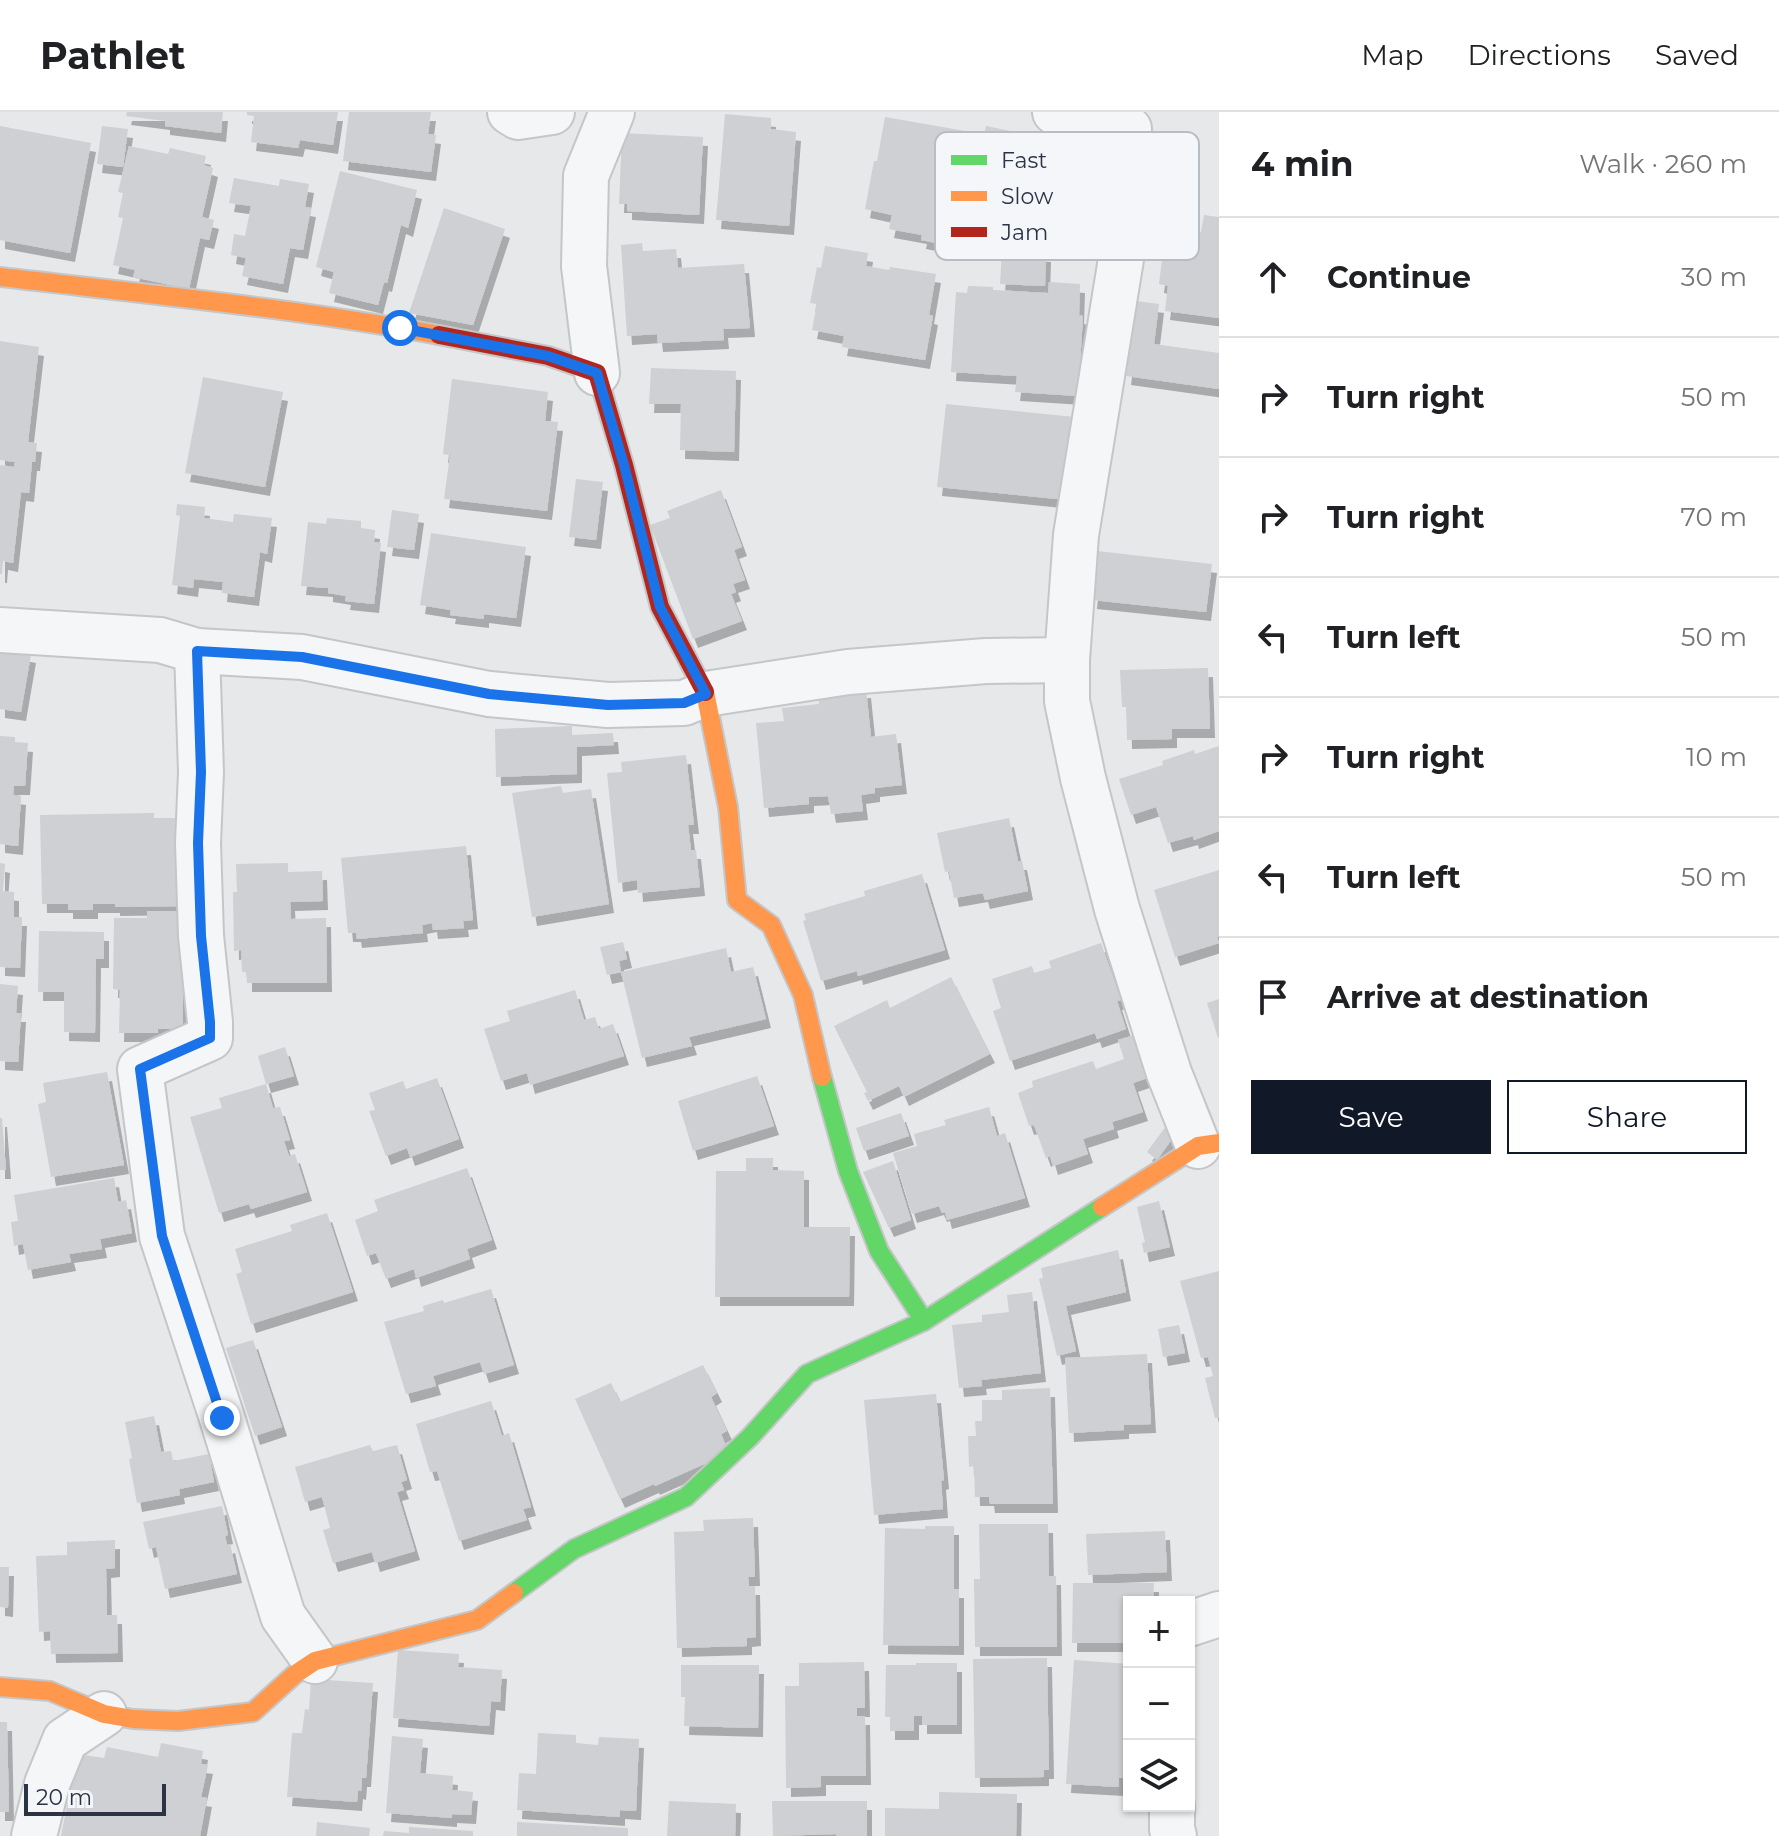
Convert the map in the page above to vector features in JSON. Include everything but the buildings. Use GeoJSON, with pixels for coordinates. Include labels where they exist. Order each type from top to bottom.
{"type":"FeatureCollection","features":[{"type":"Feature","properties":{"kind":"street"},"geometry":{"type":"LineString","coordinates":[[510,112],[518,117],[552,112]]}},
{"type":"Feature","properties":{"kind":"street"},"geometry":{"type":"LineString","coordinates":[[612,112],[586,176],[584,266],[597,373],[660,607],[706,694],[728,807],[737,900],[771,925],[803,995],[848,1171],[879,1251],[924,1321]]}},
{"type":"Feature","properties":{"kind":"street"},"geometry":{"type":"LineString","coordinates":[[1055,112],[1129,129],[1129,132]]}},
{"type":"Feature","properties":{"kind":"street"},"geometry":{"type":"LineString","coordinates":[[0,1687],[50,1691],[104,1714],[133,1719],[178,1721],[253,1712],[294,1675],[315,1661],[477,1620],[574,1549],[686,1497],[750,1437],[807,1374],[924,1321],[1209,1145],[1169,1073],[1117,909],[1083,778],[1067,701],[1076,535],[1121,260]]}},
{"type":"Feature","properties":{"kind":"street"},"geometry":{"type":"LineString","coordinates":[[0,277],[400,328],[548,356],[597,373]]}},
{"type":"Feature","properties":{"kind":"street"},"geometry":{"type":"LineString","coordinates":[[0,630],[160,640],[197,651],[302,657],[489,694],[608,705],[684,703],[706,694],[848,672],[986,661],[1067,660]]}},
{"type":"Feature","properties":{"kind":"street"},"geometry":{"type":"LineString","coordinates":[[197,651],[201,936],[210,1038],[140,1069],[162,1236],[283,1616],[315,1661]]}},
{"type":"Feature","properties":{"kind":"street"},"geometry":{"type":"LineString","coordinates":[[1195,1622],[1219,1614]]}},
{"type":"Feature","properties":{"kind":"street"},"geometry":{"type":"LineString","coordinates":[[34,1836],[47,1784],[65,1740],[104,1714]]}},
{"type":"Feature","properties":{"kind":"street"},"geometry":{"type":"LineString","coordinates":[[1172,1812],[1174,1836]]}},
{"type":"Feature","properties":{"kind":"traffic: fast"},"geometry":{"type":"LineString","coordinates":[[822,1077],[848,1171],[879,1251],[924,1321]]}},
{"type":"Feature","properties":{"kind":"traffic: fast"},"geometry":{"type":"LineString","coordinates":[[514,1593],[574,1549],[686,1497],[750,1437],[807,1374],[924,1321],[1102,1207]]}},
{"type":"Feature","properties":{"kind":"traffic: slow"},"geometry":{"type":"LineString","coordinates":[[0,277],[275,309],[439,335]]}},
{"type":"Feature","properties":{"kind":"traffic: slow"},"geometry":{"type":"LineString","coordinates":[[705,692],[728,807],[737,900],[771,925],[803,995],[822,1077]]}},
{"type":"Feature","properties":{"kind":"traffic: slow"},"geometry":{"type":"LineString","coordinates":[[1102,1207],[1198,1146],[1219,1143]]}},
{"type":"Feature","properties":{"kind":"traffic: slow"},"geometry":{"type":"LineString","coordinates":[[0,1687],[50,1691],[104,1714],[133,1719],[178,1721],[253,1712],[294,1675],[315,1661],[477,1620],[514,1593]]}},
{"type":"Feature","properties":{"kind":"traffic: jam"},"geometry":{"type":"LineString","coordinates":[[439,335],[548,356],[597,373],[660,607],[705,692]]}},
{"type":"Feature","properties":{"kind":"route"},"geometry":{"type":"LineString","coordinates":[[222,1418],[162,1236],[140,1069],[210,1038],[201,936],[197,651],[302,657],[489,694],[608,705],[684,703],[706,694],[660,607],[597,373],[548,356],[400,328]]}}]}
